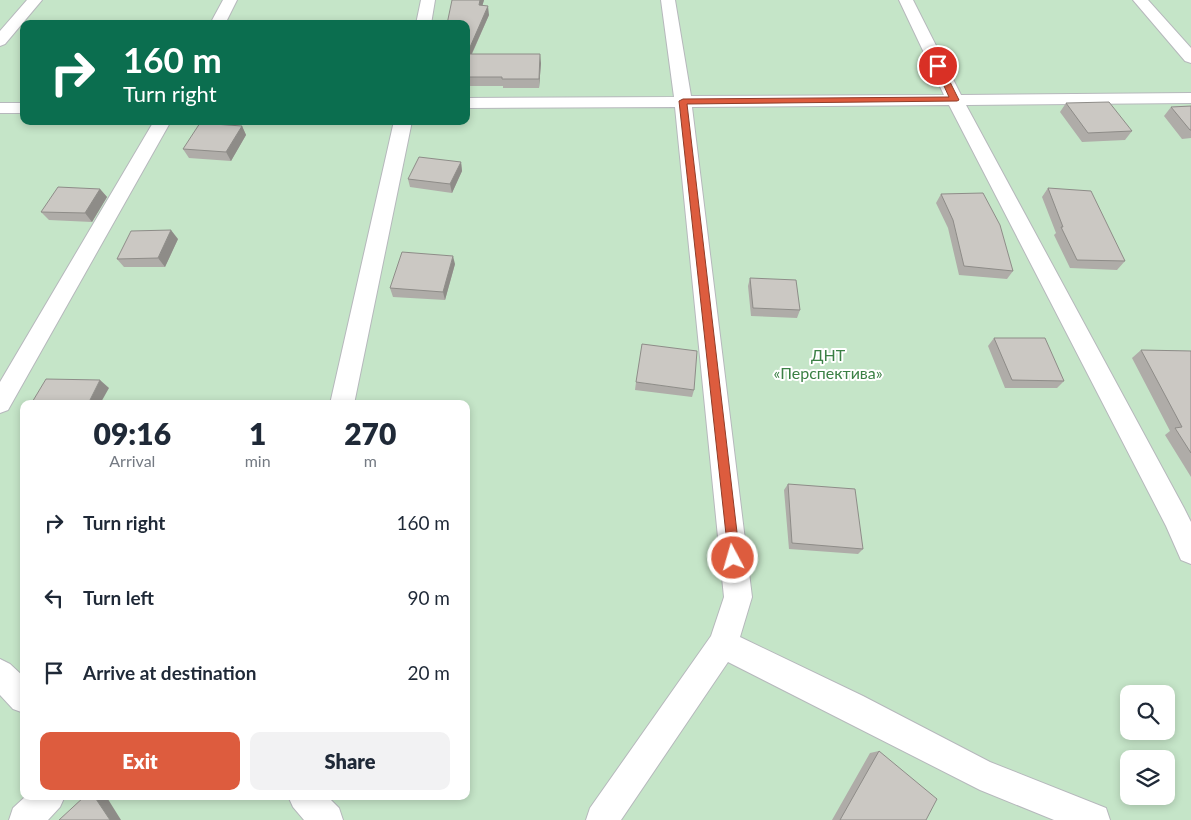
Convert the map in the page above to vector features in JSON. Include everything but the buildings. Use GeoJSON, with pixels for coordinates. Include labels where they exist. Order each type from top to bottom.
{"type":"FeatureCollection","features":[{"type":"Feature","properties":{"kind":"street"},"geometry":{"type":"LineString","coordinates":[[0,41],[35,0]]}},
{"type":"Feature","properties":{"kind":"street"},"geometry":{"type":"LineString","coordinates":[[219,20],[230,0]]}},
{"type":"Feature","properties":{"kind":"street"},"geometry":{"type":"LineString","coordinates":[[424,20],[428,0]]}},
{"type":"Feature","properties":{"kind":"street"},"geometry":{"type":"LineString","coordinates":[[602,820],[723,644],[738,597],[683,101],[668,0]]}},
{"type":"Feature","properties":{"kind":"street"},"geometry":{"type":"LineString","coordinates":[[906,0],[955,100],[1175,517],[1191,551]]}},
{"type":"Feature","properties":{"kind":"street"},"geometry":{"type":"LineString","coordinates":[[1140,0],[1191,58]]}},
{"type":"Feature","properties":{"kind":"street"},"geometry":{"type":"LineString","coordinates":[[470,103],[1191,98]]}},
{"type":"Feature","properties":{"kind":"street"},"geometry":{"type":"LineString","coordinates":[[0,108],[20,108]]}},
{"type":"Feature","properties":{"kind":"street"},"geometry":{"type":"LineString","coordinates":[[0,403],[161,125]]}},
{"type":"Feature","properties":{"kind":"street"},"geometry":{"type":"LineString","coordinates":[[343,400],[402,125]]}},
{"type":"Feature","properties":{"kind":"street"},"geometry":{"type":"LineString","coordinates":[[723,644],[852,707],[980,774],[1094,820]]}},
{"type":"Feature","properties":{"kind":"street"},"geometry":{"type":"LineString","coordinates":[[0,674],[20,694]]}},
{"type":"Feature","properties":{"kind":"street"},"geometry":{"type":"LineString","coordinates":[[25,820],[45,800]]}},
{"type":"Feature","properties":{"kind":"street"},"geometry":{"type":"LineString","coordinates":[[308,800],[327,820]]}},
{"type":"Feature","properties":{"kind":"green space","name":"ДНТ «Перспектива»"},"geometry":{"type":"Polygon","coordinates":[[[0,0],[1191,0],[1191,820],[0,820],[0,0]]]}},
{"type":"Feature","properties":{"kind":"route"},"geometry":{"type":"LineString","coordinates":[[733,558],[683,101],[955,100],[938,66]]}}]}
